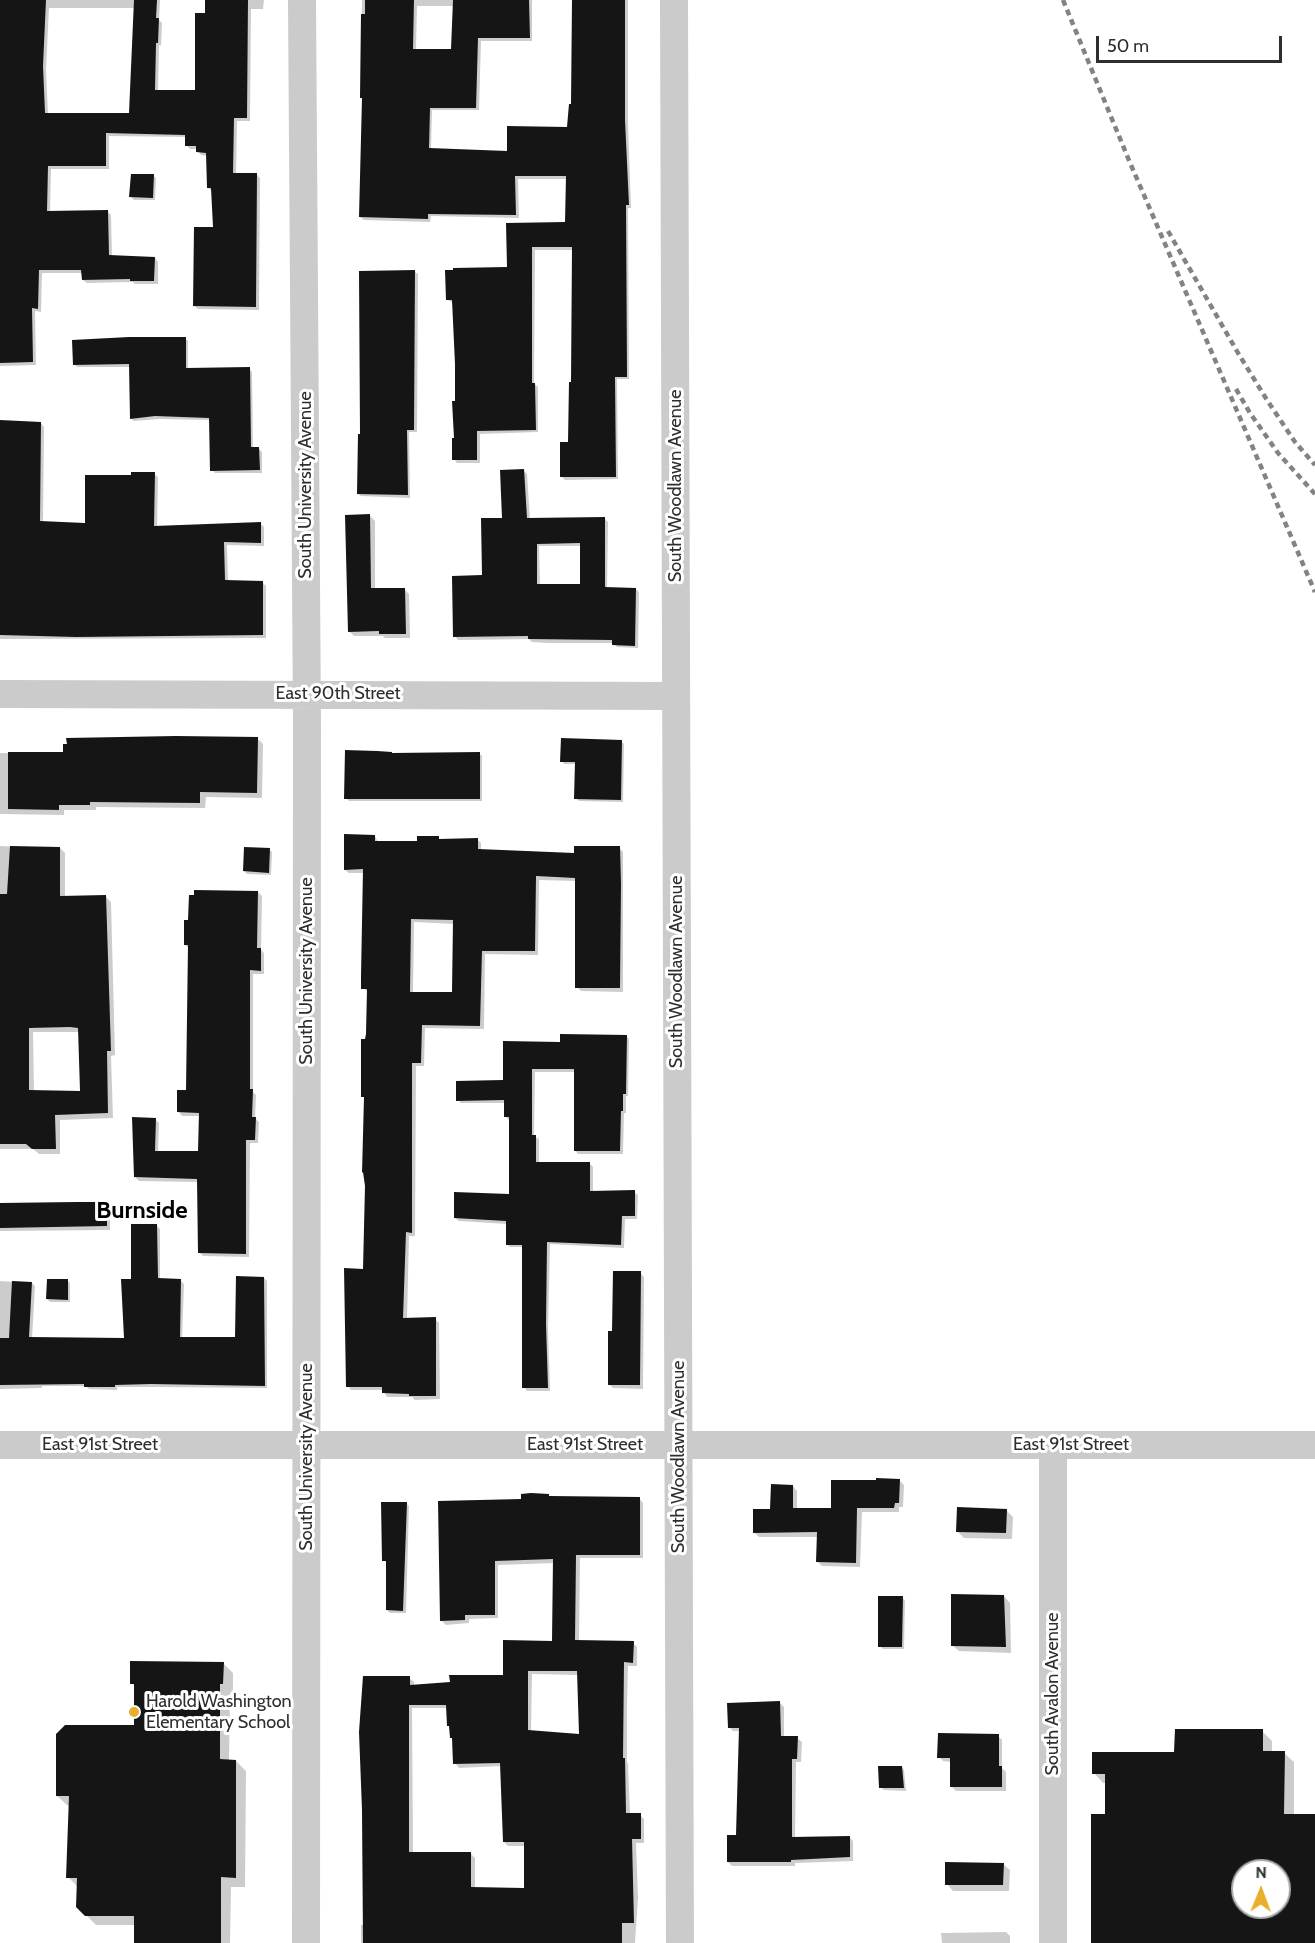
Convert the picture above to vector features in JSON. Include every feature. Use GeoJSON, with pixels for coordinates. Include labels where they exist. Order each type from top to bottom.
{"type":"FeatureCollection","features":[{"type":"Feature","properties":{"kind":"street","name":"South University Avenue"},"geometry":{"type":"LineString","coordinates":[[302,0],[307,694],[306,1943]]}},
{"type":"Feature","properties":{"kind":"street","name":"South Woodlawn Avenue"},"geometry":{"type":"LineString","coordinates":[[674,0],[680,1943]]}},
{"type":"Feature","properties":{"kind":"street","name":"East 90th Street"},"geometry":{"type":"LineString","coordinates":[[0,694],[676,696]]}},
{"type":"Feature","properties":{"kind":"street","name":"East 91st Street"},"geometry":{"type":"LineString","coordinates":[[0,1445],[1315,1445]]}},
{"type":"Feature","properties":{"kind":"street","name":"South Avalon Avenue"},"geometry":{"type":"LineString","coordinates":[[1053,1445],[1053,1943]]}},
{"type":"Feature","properties":{"kind":"building"},"geometry":{"type":"Polygon","coordinates":[[[0,0],[46,0],[43,66],[45,113],[129,113],[134,0],[157,0],[156,18],[159,18],[155,90],[195,90],[195,13],[205,13],[205,0],[248,0],[247,118],[234,118],[233,173],[257,173],[256,307],[193,306],[194,227],[213,227],[211,188],[207,188],[206,153],[196,152],[196,146],[185,146],[185,135],[106,133],[106,166],[48,166],[47,211],[108,210],[109,255],[155,257],[154,281],[82,280],[81,270],[39,270],[38,309],[32,308],[33,362],[0,363],[0,0]]]}},
{"type":"Feature","properties":{"kind":"building"},"geometry":{"type":"Polygon","coordinates":[[[365,0],[414,0],[413,49],[451,49],[453,0],[529,0],[530,38],[478,38],[476,108],[430,108],[429,148],[507,151],[507,126],[567,127],[569,104],[571,104],[572,0],[625,0],[625,120],[629,205],[626,205],[627,377],[615,377],[616,477],[560,477],[560,442],[568,442],[572,247],[532,247],[532,383],[535,383],[536,430],[477,431],[477,460],[452,460],[452,438],[454,438],[452,401],[455,401],[455,364],[452,300],[446,300],[445,270],[507,267],[506,223],[565,222],[566,176],[515,176],[516,215],[428,214],[428,219],[359,217],[362,98],[360,98],[361,14],[365,14],[365,0]]]}},
{"type":"Feature","properties":{"kind":"building"},"geometry":{"type":"Polygon","coordinates":[[[131,174],[154,174],[153,198],[129,197],[131,174]]]}},
{"type":"Feature","properties":{"kind":"building"},"geometry":{"type":"Polygon","coordinates":[[[415,270],[414,430],[407,430],[408,495],[357,494],[358,434],[360,434],[359,271],[415,270]]]}},
{"type":"Feature","properties":{"kind":"building"},"geometry":{"type":"Polygon","coordinates":[[[186,337],[186,368],[250,367],[251,447],[259,447],[260,470],[210,471],[209,418],[155,416],[130,419],[129,364],[73,365],[72,340],[186,337]]]}},
{"type":"Feature","properties":{"kind":"building"},"geometry":{"type":"Polygon","coordinates":[[[0,420],[41,422],[40,521],[85,523],[85,475],[131,475],[131,472],[155,472],[154,526],[261,522],[261,543],[224,542],[225,580],[263,581],[263,635],[76,637],[0,635],[0,420]]]}},
{"type":"Feature","properties":{"kind":"building"},"geometry":{"type":"Polygon","coordinates":[[[524,469],[527,518],[605,517],[605,587],[636,588],[635,646],[612,645],[612,640],[528,639],[528,636],[453,637],[452,576],[482,575],[481,518],[502,518],[500,470],[524,469]],[[580,543],[537,544],[537,584],[580,584],[580,543]]]}},
{"type":"Feature","properties":{"kind":"building"},"geometry":{"type":"Polygon","coordinates":[[[370,514],[371,588],[405,588],[406,634],[379,634],[379,631],[348,632],[345,515],[370,514]]]}},
{"type":"Feature","properties":{"kind":"building"},"geometry":{"type":"Polygon","coordinates":[[[258,737],[257,793],[200,792],[200,803],[90,802],[90,805],[59,805],[59,810],[8,809],[8,752],[63,752],[63,744],[67,744],[66,738],[258,737]]]}},
{"type":"Feature","properties":{"kind":"building"},"geometry":{"type":"Polygon","coordinates":[[[561,738],[622,740],[621,800],[574,799],[575,762],[560,762],[561,738]]]}},
{"type":"Feature","properties":{"kind":"building"},"geometry":{"type":"Polygon","coordinates":[[[345,750],[392,753],[480,752],[480,799],[344,799],[345,750]]]}},
{"type":"Feature","properties":{"kind":"building"},"geometry":{"type":"Polygon","coordinates":[[[344,834],[375,835],[375,841],[417,841],[417,836],[439,836],[439,839],[478,838],[478,849],[574,853],[574,846],[620,846],[620,988],[575,988],[575,878],[536,876],[535,951],[482,951],[480,1026],[422,1025],[421,1063],[412,1063],[412,1233],[406,1232],[403,1318],[436,1317],[436,1396],[382,1393],[382,1387],[346,1387],[344,1268],[363,1269],[365,1186],[362,1173],[364,1097],[361,1097],[361,1039],[365,1039],[366,1034],[367,989],[361,989],[363,869],[344,870],[344,834]],[[411,919],[410,992],[452,992],[453,920],[411,919]]]}},
{"type":"Feature","properties":{"kind":"building"},"geometry":{"type":"Polygon","coordinates":[[[10,846],[60,847],[60,896],[106,895],[111,1051],[107,1051],[108,1113],[55,1115],[56,1149],[32,1149],[26,1144],[0,1144],[0,894],[7,894],[10,846]],[[29,1028],[29,1090],[80,1091],[78,1028],[29,1028]]]}},
{"type":"Feature","properties":{"kind":"building"},"geometry":{"type":"Polygon","coordinates":[[[244,847],[270,848],[269,873],[243,871],[244,847]]]}},
{"type":"Feature","properties":{"kind":"building"},"geometry":{"type":"Polygon","coordinates":[[[194,890],[258,891],[257,948],[261,948],[261,971],[250,970],[250,1089],[253,1089],[252,1117],[256,1117],[255,1140],[246,1140],[246,1254],[198,1253],[197,1179],[134,1177],[132,1117],[156,1118],[155,1151],[198,1151],[199,1113],[177,1112],[177,1090],[186,1090],[188,945],[184,945],[184,920],[188,920],[189,895],[194,895],[194,890]]]}},
{"type":"Feature","properties":{"kind":"building"},"geometry":{"type":"Polygon","coordinates":[[[560,1034],[627,1035],[626,1094],[623,1094],[623,1111],[621,1111],[620,1151],[574,1151],[574,1069],[532,1069],[532,1135],[536,1135],[536,1162],[590,1162],[590,1191],[635,1190],[635,1216],[622,1216],[621,1245],[547,1242],[548,1388],[522,1388],[522,1245],[506,1245],[506,1221],[454,1218],[454,1192],[509,1194],[509,1117],[504,1117],[504,1100],[456,1101],[456,1081],[503,1080],[503,1041],[560,1042],[560,1034]]]}},
{"type":"Feature","properties":{"kind":"building"},"geometry":{"type":"Polygon","coordinates":[[[107,1202],[107,1226],[0,1228],[0,1203],[107,1202]]]}},
{"type":"Feature","properties":{"kind":"building"},"geometry":{"type":"Polygon","coordinates":[[[131,1224],[157,1224],[158,1278],[181,1279],[180,1337],[235,1337],[236,1276],[264,1277],[265,1386],[0,1385],[0,1338],[9,1338],[12,1281],[32,1282],[29,1337],[124,1338],[121,1279],[131,1279],[131,1224]]]}},
{"type":"Feature","properties":{"kind":"building"},"geometry":{"type":"Polygon","coordinates":[[[613,1271],[641,1271],[640,1385],[608,1385],[608,1331],[612,1331],[613,1271]]]}},
{"type":"Feature","properties":{"kind":"building"},"geometry":{"type":"Polygon","coordinates":[[[47,1279],[68,1279],[68,1300],[46,1299],[47,1279]]]}},
{"type":"Feature","properties":{"kind":"building"},"geometry":{"type":"Polygon","coordinates":[[[876,1478],[900,1479],[899,1503],[895,1503],[894,1508],[857,1508],[856,1563],[816,1562],[817,1532],[753,1533],[753,1509],[770,1509],[771,1484],[793,1485],[793,1508],[831,1508],[831,1480],[876,1480],[876,1478]]]}},
{"type":"Feature","properties":{"kind":"building"},"geometry":{"type":"Polygon","coordinates":[[[521,1494],[640,1497],[640,1555],[576,1555],[575,1640],[634,1641],[633,1663],[624,1662],[623,1758],[625,1758],[626,1813],[641,1813],[641,1839],[632,1839],[634,1923],[622,1923],[622,1943],[363,1943],[359,1732],[363,1676],[410,1676],[410,1685],[450,1682],[449,1675],[503,1675],[503,1640],[552,1641],[553,1559],[495,1561],[495,1615],[465,1615],[465,1620],[440,1621],[438,1501],[521,1499],[521,1494]],[[528,1671],[528,1730],[579,1734],[577,1671],[528,1671]],[[409,1705],[409,1852],[471,1852],[471,1887],[524,1888],[524,1842],[503,1842],[500,1763],[453,1764],[452,1738],[450,1738],[449,1726],[447,1726],[446,1705],[409,1705]]]}},
{"type":"Feature","properties":{"kind":"building"},"geometry":{"type":"Polygon","coordinates":[[[381,1502],[407,1502],[403,1611],[386,1610],[386,1561],[382,1561],[381,1502]]]}},
{"type":"Feature","properties":{"kind":"building"},"geometry":{"type":"Polygon","coordinates":[[[957,1507],[1007,1509],[1006,1533],[956,1532],[957,1507]]]}},
{"type":"Feature","properties":{"kind":"building"},"geometry":{"type":"Polygon","coordinates":[[[951,1594],[1004,1595],[1006,1647],[951,1646],[951,1594]]]}},
{"type":"Feature","properties":{"kind":"building"},"geometry":{"type":"Polygon","coordinates":[[[878,1596],[903,1596],[902,1647],[878,1647],[878,1596]]]}},
{"type":"Feature","properties":{"kind":"building"},"geometry":{"type":"Polygon","coordinates":[[[130,1661],[224,1662],[223,1684],[220,1684],[220,1759],[236,1760],[236,1878],[221,1877],[221,1943],[134,1943],[134,1916],[85,1916],[76,1907],[77,1878],[66,1878],[69,1796],[56,1796],[56,1734],[65,1725],[134,1725],[134,1684],[130,1684],[130,1661]]]}},
{"type":"Feature","properties":{"kind":"building"},"geometry":{"type":"Polygon","coordinates":[[[780,1701],[781,1736],[798,1736],[797,1759],[792,1759],[792,1837],[850,1836],[850,1857],[791,1860],[791,1862],[727,1862],[727,1835],[736,1835],[739,1728],[728,1728],[727,1703],[780,1701]]]}},
{"type":"Feature","properties":{"kind":"building"},"geometry":{"type":"Polygon","coordinates":[[[1175,1729],[1263,1729],[1263,1751],[1285,1751],[1284,1814],[1315,1814],[1315,1943],[1091,1943],[1091,1814],[1105,1814],[1105,1774],[1092,1774],[1092,1752],[1174,1752],[1175,1729]]]}},
{"type":"Feature","properties":{"kind":"building"},"geometry":{"type":"Polygon","coordinates":[[[938,1733],[999,1734],[999,1766],[1002,1766],[1002,1787],[950,1787],[950,1758],[937,1758],[938,1733]]]}},
{"type":"Feature","properties":{"kind":"building"},"geometry":{"type":"Polygon","coordinates":[[[878,1766],[902,1766],[904,1788],[879,1788],[878,1766]]]}},
{"type":"Feature","properties":{"kind":"building"},"geometry":{"type":"Polygon","coordinates":[[[945,1862],[1004,1863],[1003,1885],[945,1885],[945,1862]]]}},
{"type":"Feature","properties":{"kind":"railway"},"geometry":{"type":"LineString","coordinates":[[1063,0],[1128,158],[1315,592]]}},
{"type":"Feature","properties":{"kind":"railway"},"geometry":{"type":"LineString","coordinates":[[1168,231],[1267,400],[1295,442],[1315,465]]}},
{"type":"Feature","properties":{"kind":"railway"},"geometry":{"type":"LineString","coordinates":[[1236,389],[1278,453],[1315,494]]}},
{"type":"Feature","properties":{"kind":"place","name":"Harold Washington Elementary School"},"geometry":{"type":"Point","coordinates":[134,1712]}},
{"type":"Feature","properties":{"kind":"district","name":"Burnside"},"geometry":{"type":"Point","coordinates":[142,1211]}}]}
